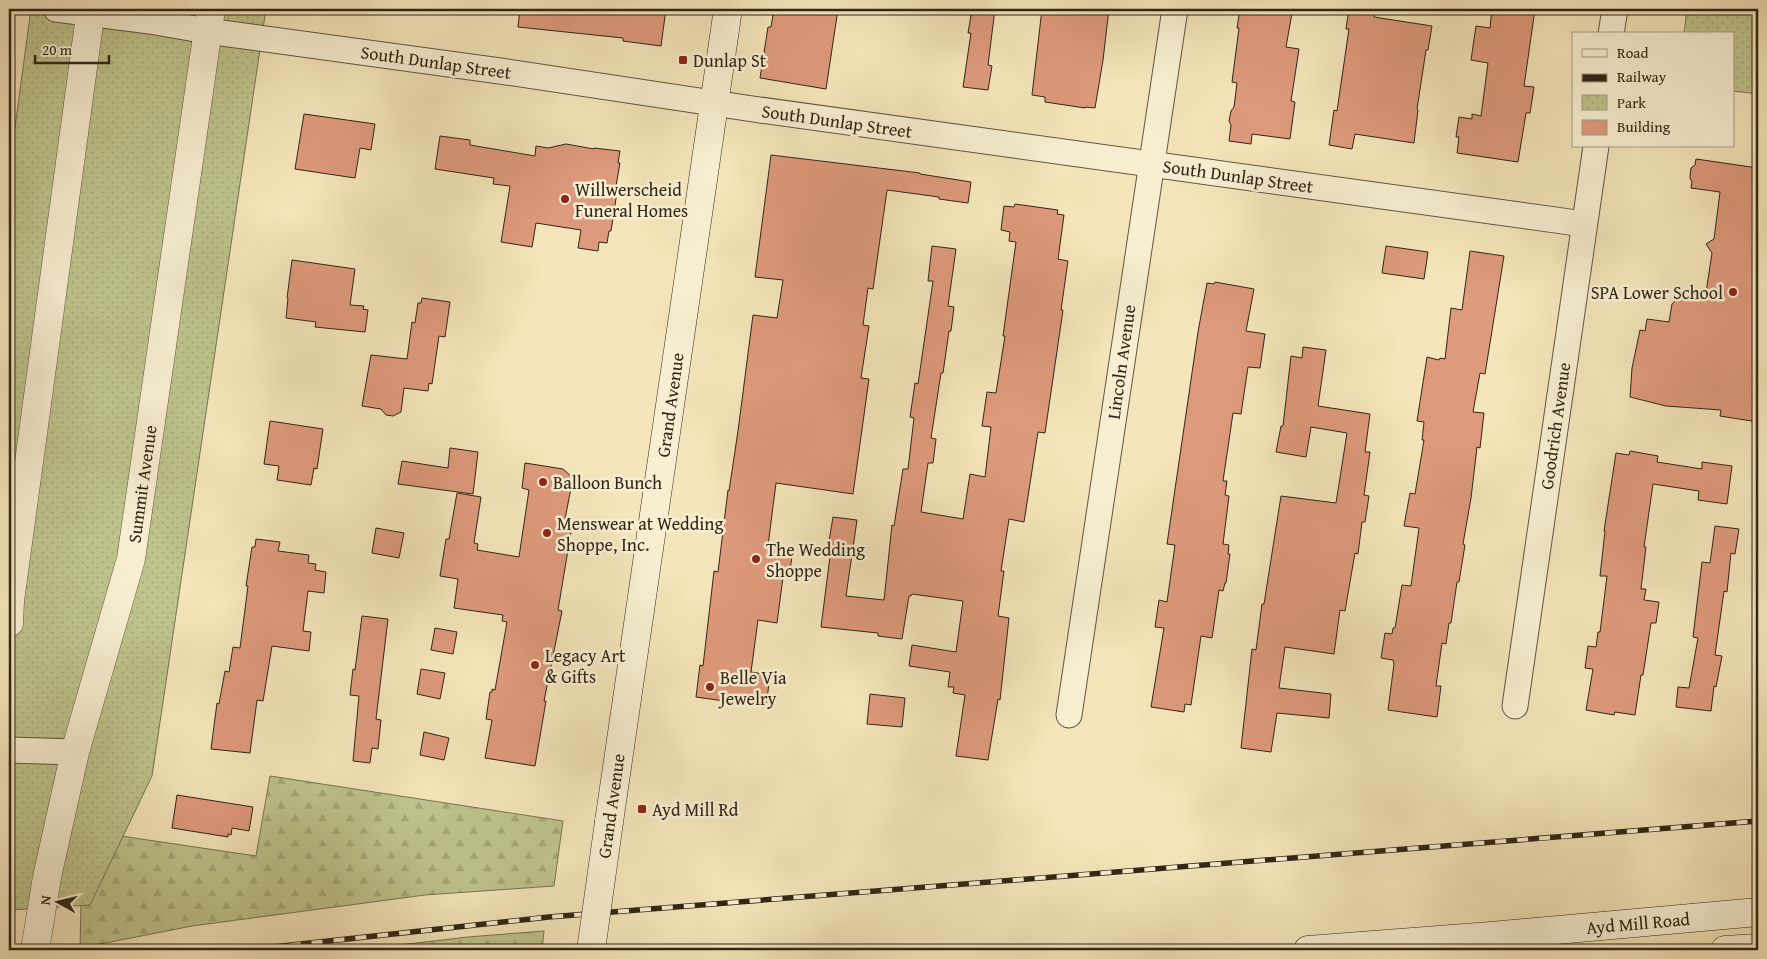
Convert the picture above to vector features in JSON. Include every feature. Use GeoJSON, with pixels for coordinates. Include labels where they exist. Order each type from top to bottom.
{"type":"FeatureCollection","features":[{"type":"Feature","properties":{"kind":"street","name":"South Dunlap Street"},"geometry":{"type":"LineString","coordinates":[[56,9],[91,11],[150,21],[209,20],[510,72],[714,103],[1584,224]]}},
{"type":"Feature","properties":{"kind":"street","name":"Grand Avenue"},"geometry":{"type":"LineString","coordinates":[[591,950],[728,9]]}},
{"type":"Feature","properties":{"kind":"street","name":"Lincoln Avenue"},"geometry":{"type":"LineString","coordinates":[[1069,715],[1150,163],[1175,9]]}},
{"type":"Feature","properties":{"kind":"street"},"geometry":{"type":"LineString","coordinates":[[1611,32],[1615,9]]}},
{"type":"Feature","properties":{"kind":"street"},"geometry":{"type":"LineString","coordinates":[[9,623],[11,591],[91,11]]}},
{"type":"Feature","properties":{"kind":"street","name":"Summit Avenue"},"geometry":{"type":"LineString","coordinates":[[35,950],[39,920],[75,752],[131,559],[209,20]]}},
{"type":"Feature","properties":{"kind":"street","name":"Goodrich Avenue"},"geometry":{"type":"LineString","coordinates":[[1515,706],[1596,148]]}},
{"type":"Feature","properties":{"kind":"street"},"geometry":{"type":"LineString","coordinates":[[9,750],[75,752]]}},
{"type":"Feature","properties":{"kind":"street","name":"Ayd Mill Road"},"geometry":{"type":"LineString","coordinates":[[1308,950],[1758,912]]}},
{"type":"Feature","properties":{"kind":"street"},"geometry":{"type":"LineString","coordinates":[[1725,950],[1758,948]]}},
{"type":"Feature","properties":{"kind":"green space"},"geometry":{"type":"Polygon","coordinates":[[[31,9],[266,9],[152,776],[90,905],[9,910],[9,171],[31,9]]]}},
{"type":"Feature","properties":{"kind":"green space"},"geometry":{"type":"Polygon","coordinates":[[[1687,9],[1758,9],[1758,94],[1734,91],[1734,32],[1684,32],[1687,9]]]}},
{"type":"Feature","properties":{"kind":"green space"},"geometry":{"type":"Polygon","coordinates":[[[270,776],[563,821],[554,886],[425,895],[192,926],[80,948],[81,905],[94,832],[256,856],[270,776]]]}},
{"type":"Feature","properties":{"kind":"green space"},"geometry":{"type":"Polygon","coordinates":[[[544,931],[542,950],[355,950],[468,937],[544,931]]]}},
{"type":"Feature","properties":{"kind":"building"},"geometry":{"type":"Polygon","coordinates":[[[520,9],[666,9],[661,46],[623,41],[623,38],[518,27],[520,9]]]}},
{"type":"Feature","properties":{"kind":"building"},"geometry":{"type":"Polygon","coordinates":[[[774,9],[838,9],[826,89],[760,78],[768,27],[771,27],[774,9]]]}},
{"type":"Feature","properties":{"kind":"building"},"geometry":{"type":"Polygon","coordinates":[[[972,9],[995,9],[988,65],[992,66],[988,90],[963,87],[971,33],[968,33],[972,9]]]}},
{"type":"Feature","properties":{"kind":"building"},"geometry":{"type":"Polygon","coordinates":[[[1042,9],[1109,9],[1095,108],[1045,102],[1045,97],[1032,95],[1042,9]]]}},
{"type":"Feature","properties":{"kind":"building"},"geometry":{"type":"Polygon","coordinates":[[[1240,9],[1288,9],[1287,13],[1292,13],[1286,47],[1299,49],[1291,101],[1295,102],[1290,139],[1252,134],[1251,144],[1229,141],[1231,125],[1229,121],[1234,107],[1237,83],[1232,82],[1240,9]]]}},
{"type":"Feature","properties":{"kind":"building"},"geometry":{"type":"Polygon","coordinates":[[[1349,9],[1375,9],[1374,17],[1432,26],[1428,50],[1426,50],[1414,143],[1355,134],[1352,149],[1329,145],[1334,110],[1337,111],[1349,29],[1346,29],[1349,9]]]}},
{"type":"Feature","properties":{"kind":"building"},"geometry":{"type":"Polygon","coordinates":[[[1492,9],[1535,9],[1524,86],[1534,87],[1530,113],[1526,113],[1518,162],[1457,153],[1459,137],[1456,137],[1459,117],[1472,119],[1472,114],[1481,116],[1488,63],[1471,60],[1476,26],[1490,28],[1492,9]]]}},
{"type":"Feature","properties":{"kind":"building"},"geometry":{"type":"Polygon","coordinates":[[[304,114],[375,124],[371,150],[360,148],[355,178],[295,169],[304,114]]]}},
{"type":"Feature","properties":{"kind":"building","name":"Willwerscheid Funeral Homes"},"geometry":{"type":"Polygon","coordinates":[[[440,136],[470,140],[470,145],[535,156],[536,146],[548,148],[566,144],[620,151],[615,192],[617,192],[611,231],[609,231],[607,243],[599,242],[598,251],[578,248],[581,230],[536,223],[532,247],[501,242],[510,186],[493,184],[494,178],[435,169],[440,136]]]}},
{"type":"Feature","properties":{"kind":"building"},"geometry":{"type":"Polygon","coordinates":[[[771,155],[920,173],[971,182],[968,203],[887,190],[873,289],[868,288],[863,325],[869,326],[861,378],[869,379],[853,494],[776,483],[768,546],[793,549],[789,578],[783,577],[777,623],[758,620],[751,672],[770,675],[766,707],[696,697],[700,665],[703,666],[714,571],[718,572],[753,315],[777,318],[783,280],[755,277],[771,155]]]}},
{"type":"Feature","properties":{"kind":"building","name":"SPA Lower School"},"geometry":{"type":"Polygon","coordinates":[[[1696,159],[1758,168],[1758,422],[1720,416],[1721,410],[1666,406],[1630,397],[1632,368],[1640,330],[1645,331],[1647,319],[1669,322],[1672,304],[1675,301],[1676,295],[1705,299],[1712,253],[1706,244],[1714,239],[1720,192],[1691,188],[1691,168],[1695,165],[1696,159]]]}},
{"type":"Feature","properties":{"kind":"building"},"geometry":{"type":"Polygon","coordinates":[[[1015,204],[1058,210],[1057,214],[1064,215],[1058,259],[1068,261],[1061,310],[1063,310],[1045,433],[1038,432],[1024,522],[1009,519],[1001,571],[1004,571],[998,616],[1009,618],[1000,700],[998,699],[988,760],[956,756],[965,695],[953,693],[954,687],[948,687],[950,672],[909,666],[912,645],[956,652],[963,601],[912,594],[909,596],[902,639],[878,636],[878,633],[821,627],[832,541],[829,541],[833,517],[857,520],[846,596],[884,600],[892,525],[894,526],[903,469],[908,469],[914,418],[910,417],[915,383],[918,384],[933,281],[928,281],[932,246],[956,249],[948,306],[954,307],[931,438],[936,439],[933,463],[928,463],[921,512],[963,519],[970,474],[985,477],[991,427],[982,426],[987,392],[996,393],[1016,242],[1009,241],[1010,232],[1001,230],[1004,206],[1014,207],[1015,204]]]}},
{"type":"Feature","properties":{"kind":"building"},"geometry":{"type":"Polygon","coordinates":[[[1386,246],[1428,252],[1424,279],[1382,273],[1386,246]]]}},
{"type":"Feature","properties":{"kind":"building"},"geometry":{"type":"Polygon","coordinates":[[[1470,251],[1504,256],[1485,374],[1480,373],[1473,412],[1484,413],[1480,448],[1477,447],[1459,582],[1457,582],[1446,644],[1442,643],[1436,686],[1441,686],[1437,717],[1388,710],[1394,664],[1393,660],[1381,658],[1385,633],[1392,634],[1393,628],[1395,628],[1402,585],[1411,586],[1419,528],[1404,526],[1410,493],[1415,494],[1424,440],[1422,440],[1424,422],[1417,421],[1427,357],[1439,360],[1440,358],[1445,359],[1451,308],[1462,310],[1470,251]]]}},
{"type":"Feature","properties":{"kind":"building"},"geometry":{"type":"Polygon","coordinates":[[[292,260],[355,269],[350,305],[364,306],[363,309],[368,310],[365,332],[315,327],[316,322],[286,318],[292,260]]]}},
{"type":"Feature","properties":{"kind":"building"},"geometry":{"type":"Polygon","coordinates":[[[1215,282],[1254,289],[1246,331],[1265,334],[1260,368],[1248,367],[1241,414],[1233,413],[1223,481],[1227,481],[1225,495],[1229,496],[1223,544],[1229,545],[1228,554],[1230,554],[1226,583],[1223,591],[1219,590],[1212,638],[1201,636],[1191,705],[1185,704],[1184,712],[1151,707],[1164,628],[1155,627],[1159,600],[1167,602],[1175,545],[1167,544],[1198,332],[1207,283],[1214,284],[1215,282]]]}},
{"type":"Feature","properties":{"kind":"building"},"geometry":{"type":"Polygon","coordinates":[[[422,298],[450,302],[445,337],[439,336],[432,384],[429,383],[428,391],[404,388],[401,412],[393,416],[386,415],[381,409],[362,406],[371,355],[407,359],[412,322],[415,323],[418,303],[421,303],[422,298]]]}},
{"type":"Feature","properties":{"kind":"building"},"geometry":{"type":"Polygon","coordinates":[[[1303,347],[1326,350],[1318,406],[1370,414],[1365,452],[1370,452],[1364,495],[1369,496],[1365,522],[1362,522],[1358,554],[1355,553],[1345,611],[1340,610],[1334,654],[1285,647],[1279,688],[1331,694],[1329,718],[1277,713],[1271,752],[1241,748],[1252,649],[1256,650],[1281,496],[1336,503],[1347,433],[1311,427],[1306,457],[1276,452],[1281,426],[1283,426],[1291,356],[1302,358],[1303,347]]]}},
{"type":"Feature","properties":{"kind":"building"},"geometry":{"type":"Polygon","coordinates":[[[270,421],[323,429],[317,469],[314,468],[311,485],[277,480],[279,466],[264,464],[270,421]]]}},
{"type":"Feature","properties":{"kind":"building"},"geometry":{"type":"Polygon","coordinates":[[[450,448],[478,452],[473,494],[398,484],[402,461],[448,468],[450,448]]]}},
{"type":"Feature","properties":{"kind":"building"},"geometry":{"type":"Polygon","coordinates":[[[1630,451],[1658,456],[1657,462],[1702,469],[1702,462],[1732,466],[1727,504],[1698,500],[1699,491],[1653,484],[1644,547],[1646,547],[1641,589],[1646,589],[1644,600],[1659,602],[1656,623],[1651,623],[1635,715],[1615,712],[1614,715],[1586,710],[1593,669],[1585,668],[1588,646],[1596,647],[1598,632],[1600,632],[1607,576],[1600,576],[1604,531],[1616,453],[1629,455],[1630,451]]]}},
{"type":"Feature","properties":{"kind":"building"},"geometry":{"type":"Polygon","coordinates":[[[525,463],[563,469],[573,478],[565,519],[573,520],[558,610],[562,611],[544,701],[546,701],[535,766],[485,758],[492,720],[486,719],[490,692],[492,692],[492,689],[495,690],[507,622],[502,621],[503,615],[454,608],[458,579],[440,576],[446,539],[449,539],[457,493],[481,497],[474,543],[478,544],[477,550],[519,557],[529,490],[522,488],[525,463]]]}},
{"type":"Feature","properties":{"kind":"building"},"geometry":{"type":"Polygon","coordinates":[[[1715,526],[1739,529],[1735,554],[1731,553],[1727,592],[1724,591],[1715,655],[1722,656],[1716,687],[1714,686],[1711,711],[1676,707],[1678,687],[1689,688],[1698,638],[1693,637],[1702,562],[1710,563],[1715,526]]]}},
{"type":"Feature","properties":{"kind":"building"},"geometry":{"type":"Polygon","coordinates":[[[376,528],[404,533],[399,558],[372,553],[376,528]]]}},
{"type":"Feature","properties":{"kind":"building"},"geometry":{"type":"Polygon","coordinates":[[[256,539],[280,542],[278,551],[309,555],[308,563],[316,564],[315,570],[326,572],[324,593],[308,591],[303,631],[311,632],[309,651],[272,646],[263,701],[257,700],[250,753],[211,749],[217,703],[219,704],[225,671],[229,672],[233,647],[240,648],[248,586],[246,586],[252,547],[255,547],[256,539]]]}},
{"type":"Feature","properties":{"kind":"building"},"geometry":{"type":"Polygon","coordinates":[[[362,616],[388,619],[376,719],[381,720],[378,749],[372,748],[370,763],[353,761],[359,696],[350,695],[362,616]]]}},
{"type":"Feature","properties":{"kind":"building"},"geometry":{"type":"Polygon","coordinates":[[[435,628],[457,632],[453,654],[431,650],[435,628]]]}},
{"type":"Feature","properties":{"kind":"building"},"geometry":{"type":"Polygon","coordinates":[[[421,669],[445,673],[440,699],[417,694],[421,669]]]}},
{"type":"Feature","properties":{"kind":"building"},"geometry":{"type":"Polygon","coordinates":[[[870,694],[905,698],[902,727],[867,724],[870,694]]]}},
{"type":"Feature","properties":{"kind":"building"},"geometry":{"type":"Polygon","coordinates":[[[424,732],[449,738],[444,760],[420,755],[424,732]]]}},
{"type":"Feature","properties":{"kind":"building"},"geometry":{"type":"Polygon","coordinates":[[[177,795],[253,807],[249,831],[232,828],[231,835],[228,834],[228,837],[172,828],[177,795]]]}},
{"type":"Feature","properties":{"kind":"railway"},"geometry":{"type":"LineString","coordinates":[[246,950],[549,917],[1758,821]]}},
{"type":"Feature","properties":{"kind":"place","name":"Dunlap St"},"geometry":{"type":"Point","coordinates":[683,60]}},
{"type":"Feature","properties":{"kind":"place","name":"Willwerscheid Funeral Homes"},"geometry":{"type":"Point","coordinates":[565,199]}},
{"type":"Feature","properties":{"kind":"place","name":"SPA Lower School"},"geometry":{"type":"Point","coordinates":[1733,292]}},
{"type":"Feature","properties":{"kind":"place","name":"Balloon Bunch"},"geometry":{"type":"Point","coordinates":[543,482]}},
{"type":"Feature","properties":{"kind":"place","name":"Menswear at Wedding Shoppe, Inc."},"geometry":{"type":"Point","coordinates":[547,533]}},
{"type":"Feature","properties":{"kind":"place","name":"The Wedding Shoppe"},"geometry":{"type":"Point","coordinates":[756,559]}},
{"type":"Feature","properties":{"kind":"place","name":"Legacy Art & Gifts"},"geometry":{"type":"Point","coordinates":[535,665]}},
{"type":"Feature","properties":{"kind":"place","name":"Belle Via Jewelry"},"geometry":{"type":"Point","coordinates":[710,687]}},
{"type":"Feature","properties":{"kind":"place","name":"Ayd Mill Rd"},"geometry":{"type":"Point","coordinates":[642,809]}}]}
